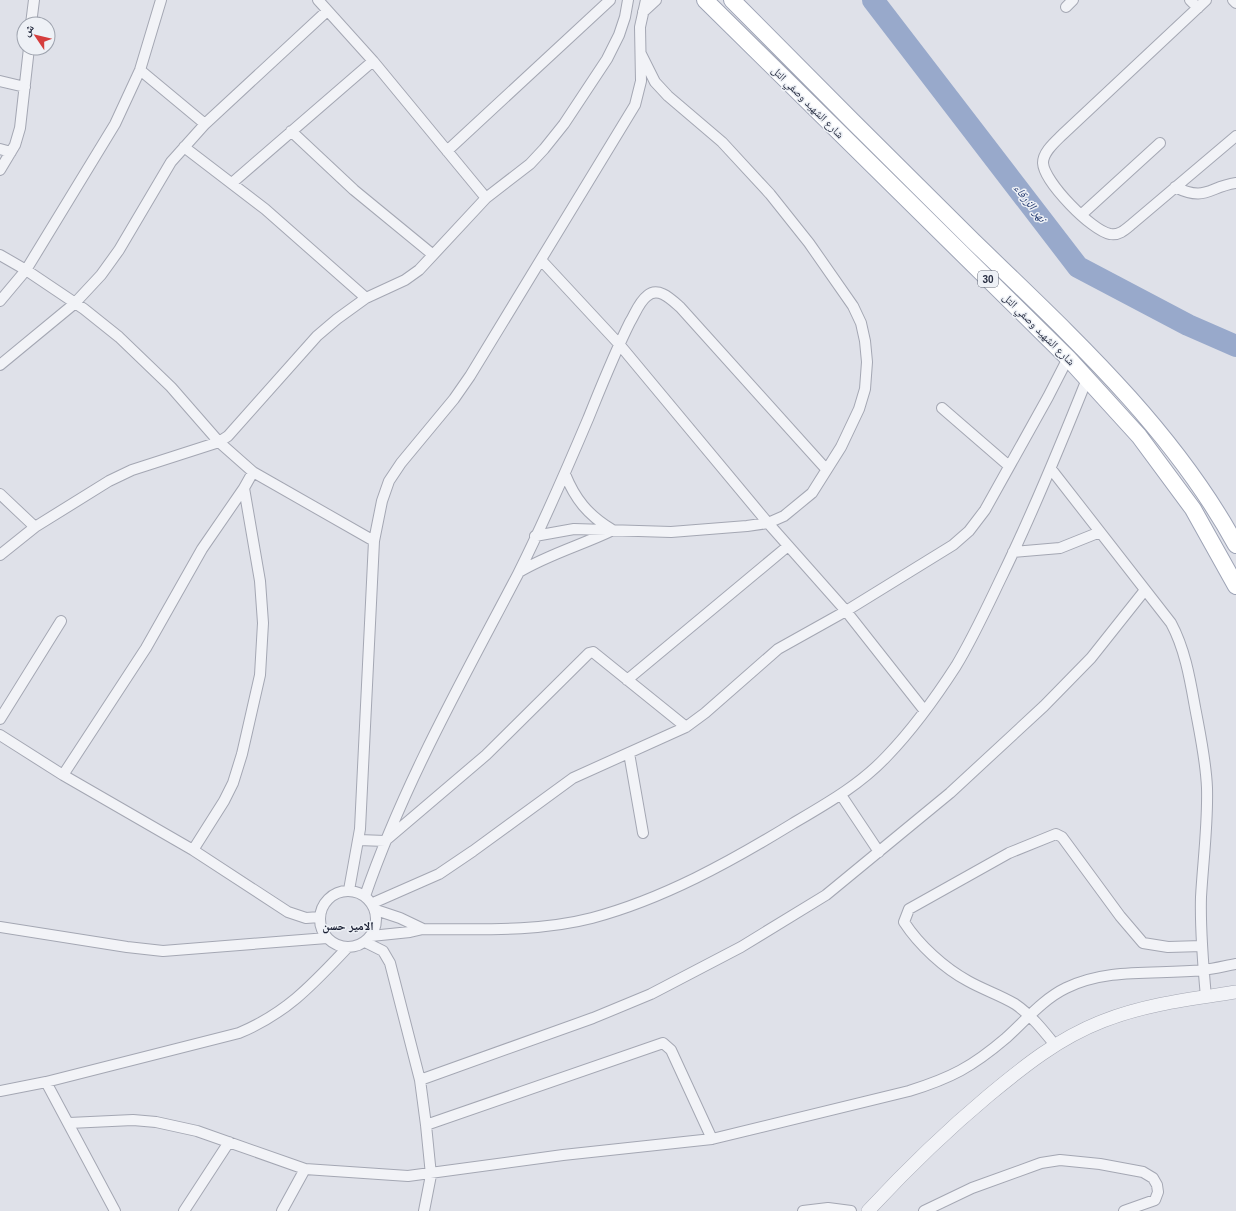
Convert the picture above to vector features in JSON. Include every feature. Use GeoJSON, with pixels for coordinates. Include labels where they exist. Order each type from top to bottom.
{"type":"FeatureCollection","features":[{"type":"Feature","properties":{"kind":"main road","name":"شارع الشهيد وصفي التل"},"geometry":{"type":"LineString","coordinates":[[704,0],[1068,358],[1139,436],[1189,502],[1212,539],[1236,586]]}},
{"type":"Feature","properties":{"kind":"main road","name":"شارع الشهيد وصفي التل"},"geometry":{"type":"LineString","coordinates":[[732,0],[898,168],[1096,362],[1152,424],[1187,468],[1236,545]]}},
{"type":"Feature","properties":{"kind":"street"},"geometry":{"type":"LineString","coordinates":[[32,16],[34,0]]}},
{"type":"Feature","properties":{"kind":"street"},"geometry":{"type":"LineString","coordinates":[[0,301],[26,270],[115,124],[140,70],[161,0]]}},
{"type":"Feature","properties":{"kind":"street"},"geometry":{"type":"LineString","coordinates":[[318,0],[373,61],[486,198]]}},
{"type":"Feature","properties":{"kind":"street"},"geometry":{"type":"LineString","coordinates":[[447,151],[610,0]]}},
{"type":"Feature","properties":{"kind":"street"},"geometry":{"type":"LineString","coordinates":[[0,555],[35,528],[109,481],[132,470],[219,442],[238,427],[316,336],[366,298],[405,280],[419,270],[432,254],[486,198],[530,164],[564,124],[614,46],[625,17],[628,0]]}},
{"type":"Feature","properties":{"kind":"street"},"geometry":{"type":"LineString","coordinates":[[349,890],[359,840],[374,541],[382,501],[389,482],[401,463],[454,399],[470,376],[635,105],[641,81],[640,50],[643,12],[646,0]]}},
{"type":"Feature","properties":{"kind":"street"},"geometry":{"type":"LineString","coordinates":[[643,12],[656,0]]}},
{"type":"Feature","properties":{"kind":"street"},"geometry":{"type":"LineString","coordinates":[[1190,0],[1198,8]]}},
{"type":"Feature","properties":{"kind":"street"},"geometry":{"type":"LineString","coordinates":[[1206,0],[1062,135],[1046,155],[1043,163],[1046,172],[1063,196],[1081,215],[1105,232],[1116,234],[1123,232],[1236,136]]}},
{"type":"Feature","properties":{"kind":"street"},"geometry":{"type":"LineString","coordinates":[[1233,0],[1236,3]]}},
{"type":"Feature","properties":{"kind":"street"},"geometry":{"type":"LineString","coordinates":[[0,365],[74,304],[110,264],[171,162],[205,124],[328,10]]}},
{"type":"Feature","properties":{"kind":"street"},"geometry":{"type":"LineString","coordinates":[[535,536],[574,529],[670,532],[768,523],[784,516],[812,493],[826,469],[841,448],[851,429],[864,389],[867,362],[865,341],[861,323],[854,306],[809,243],[734,153],[668,96],[655,82],[640,50]]}},
{"type":"Feature","properties":{"kind":"street"},"geometry":{"type":"LineString","coordinates":[[0,170],[11,152],[20,128],[28,56]]}},
{"type":"Feature","properties":{"kind":"street"},"geometry":{"type":"LineString","coordinates":[[232,183],[373,61]]}},
{"type":"Feature","properties":{"kind":"street"},"geometry":{"type":"LineString","coordinates":[[140,70],[205,124]]}},
{"type":"Feature","properties":{"kind":"street"},"geometry":{"type":"LineString","coordinates":[[0,81],[25,87]]}},
{"type":"Feature","properties":{"kind":"street"},"geometry":{"type":"LineString","coordinates":[[291,131],[354,190],[432,254]]}},
{"type":"Feature","properties":{"kind":"street"},"geometry":{"type":"LineString","coordinates":[[1081,215],[1160,143]]}},
{"type":"Feature","properties":{"kind":"street"},"geometry":{"type":"LineString","coordinates":[[184,147],[265,208],[366,298]]}},
{"type":"Feature","properties":{"kind":"street"},"geometry":{"type":"LineString","coordinates":[[0,148],[11,152]]}},
{"type":"Feature","properties":{"kind":"street"},"geometry":{"type":"LineString","coordinates":[[1175,187],[1188,193],[1204,194],[1226,184],[1236,182]]}},
{"type":"Feature","properties":{"kind":"street"},"geometry":{"type":"LineString","coordinates":[[0,256],[26,270],[119,337],[171,387],[219,442],[253,472],[374,541]]}},
{"type":"Feature","properties":{"kind":"street"},"geometry":{"type":"LineString","coordinates":[[541,260],[619,344],[768,523],[846,611],[924,710]]}},
{"type":"Feature","properties":{"kind":"street"},"geometry":{"type":"LineString","coordinates":[[365,896],[385,841],[451,700],[519,572],[565,474],[619,344],[643,299],[653,292],[664,294],[680,306],[826,469]]}},
{"type":"Feature","properties":{"kind":"street"},"geometry":{"type":"LineString","coordinates":[[374,907],[439,874],[573,778],[686,727],[705,714],[778,649],[846,611],[953,545],[962,537],[985,510],[1068,358]]}},
{"type":"Feature","properties":{"kind":"street"},"geometry":{"type":"LineString","coordinates":[[368,939],[423,929],[520,928],[553,925],[591,918],[636,903],[707,872],[750,850],[841,795],[887,756],[924,710],[968,646],[1014,552],[1051,469],[1087,379]]}},
{"type":"Feature","properties":{"kind":"street"},"geometry":{"type":"LineString","coordinates":[[942,408],[1009,466]]}},
{"type":"Feature","properties":{"kind":"street"},"geometry":{"type":"LineString","coordinates":[[1051,469],[1171,623],[1176,633],[1190,682],[1200,732],[1207,787],[1207,822],[1201,897],[1203,970],[1206,997]]}},
{"type":"Feature","properties":{"kind":"street"},"geometry":{"type":"LineString","coordinates":[[63,775],[146,648],[202,549],[244,488],[253,472]]}},
{"type":"Feature","properties":{"kind":"street"},"geometry":{"type":"LineString","coordinates":[[565,474],[572,492],[583,508],[597,521],[613,530]]}},
{"type":"Feature","properties":{"kind":"street"},"geometry":{"type":"LineString","coordinates":[[192,850],[224,801],[233,783],[244,746],[260,675],[263,623],[260,581],[244,488]]}},
{"type":"Feature","properties":{"kind":"street"},"geometry":{"type":"LineString","coordinates":[[0,494],[35,528]]}},
{"type":"Feature","properties":{"kind":"street"},"geometry":{"type":"LineString","coordinates":[[519,572],[554,553],[592,540],[613,530]]}},
{"type":"Feature","properties":{"kind":"street"},"geometry":{"type":"LineString","coordinates":[[1014,552],[1060,548],[1100,532]]}},
{"type":"Feature","properties":{"kind":"street"},"geometry":{"type":"LineString","coordinates":[[627,680],[788,546]]}},
{"type":"Feature","properties":{"kind":"street"},"geometry":{"type":"LineString","coordinates":[[420,1080],[593,1018],[651,994],[742,947],[789,920],[826,895],[950,793],[1044,706],[1091,658],[1145,590]]}},
{"type":"Feature","properties":{"kind":"street"},"geometry":{"type":"LineString","coordinates":[[0,719],[61,620]]}},
{"type":"Feature","properties":{"kind":"street"},"geometry":{"type":"LineString","coordinates":[[359,840],[385,841],[486,755],[586,654],[593,652],[686,727]]}},
{"type":"Feature","properties":{"kind":"street"},"geometry":{"type":"LineString","coordinates":[[0,734],[63,775],[192,850],[288,912],[306,918],[320,917]]}},
{"type":"Feature","properties":{"kind":"street"},"geometry":{"type":"LineString","coordinates":[[629,753],[642,833]]}},
{"type":"Feature","properties":{"kind":"street"},"geometry":{"type":"LineString","coordinates":[[841,795],[879,852]]}},
{"type":"Feature","properties":{"kind":"street"},"geometry":{"type":"LineString","coordinates":[[1056,1045],[1031,1016],[1000,995],[968,981],[942,962],[922,944],[904,922],[909,909],[1009,853],[1056,834],[1062,837],[1120,916],[1143,943],[1168,947],[1202,946]]}},
{"type":"Feature","properties":{"kind":"street"},"geometry":{"type":"LineString","coordinates":[[374,907],[376,928],[368,939],[357,946],[348,947],[336,945],[327,938],[320,924],[320,917],[326,901],[332,895],[349,890],[358,892],[365,896],[374,907],[423,929]]}},
{"type":"Feature","properties":{"kind":"street"},"geometry":{"type":"LineString","coordinates":[[0,927],[127,947],[163,950],[327,938]]}},
{"type":"Feature","properties":{"kind":"street"},"geometry":{"type":"LineString","coordinates":[[368,939],[383,951],[390,963],[420,1080],[431,1175],[426,1208]]}},
{"type":"Feature","properties":{"kind":"street"},"geometry":{"type":"LineString","coordinates":[[0,1091],[46,1082],[239,1034],[262,1024],[285,1009],[348,947]]}},
{"type":"Feature","properties":{"kind":"street"},"geometry":{"type":"LineString","coordinates":[[70,1123],[133,1120],[156,1122],[197,1131],[270,1158],[305,1169],[380,1176],[431,1175],[563,1155],[712,1139],[909,1092],[960,1073],[982,1058],[1031,1016],[1046,1001],[1065,989],[1085,980],[1106,975],[1203,970],[1236,964]]}},
{"type":"Feature","properties":{"kind":"street"},"geometry":{"type":"LineString","coordinates":[[868,1211],[952,1126],[1035,1056],[1084,1029],[1128,1012],[1154,1005],[1236,992]]}},
{"type":"Feature","properties":{"kind":"street"},"geometry":{"type":"LineString","coordinates":[[426,1125],[663,1043],[671,1050],[712,1139]]}},
{"type":"Feature","properties":{"kind":"street"},"geometry":{"type":"LineString","coordinates":[[46,1082],[70,1123],[115,1211]]}},
{"type":"Feature","properties":{"kind":"street"},"geometry":{"type":"LineString","coordinates":[[184,1211],[229,1142]]}},
{"type":"Feature","properties":{"kind":"street"},"geometry":{"type":"LineString","coordinates":[[924,1211],[972,1188],[1041,1163],[1060,1160],[1127,1168],[1143,1172],[1153,1178],[1157,1185],[1158,1192],[1155,1200],[1124,1211]]}},
{"type":"Feature","properties":{"kind":"street"},"geometry":{"type":"LineString","coordinates":[[282,1211],[305,1169]]}},
{"type":"Feature","properties":{"kind":"street"},"geometry":{"type":"LineString","coordinates":[[803,1211],[828,1208],[852,1211]]}},
{"type":"Feature","properties":{"kind":"waterway","name":"نهر الزرقاء"},"geometry":{"type":"LineString","coordinates":[[873,0],[1078,267],[1188,325],[1236,346]]}},
{"type":"Feature","properties":{"kind":"district","name":"الامير حسن"},"geometry":{"type":"Point","coordinates":[348,926]}}]}
